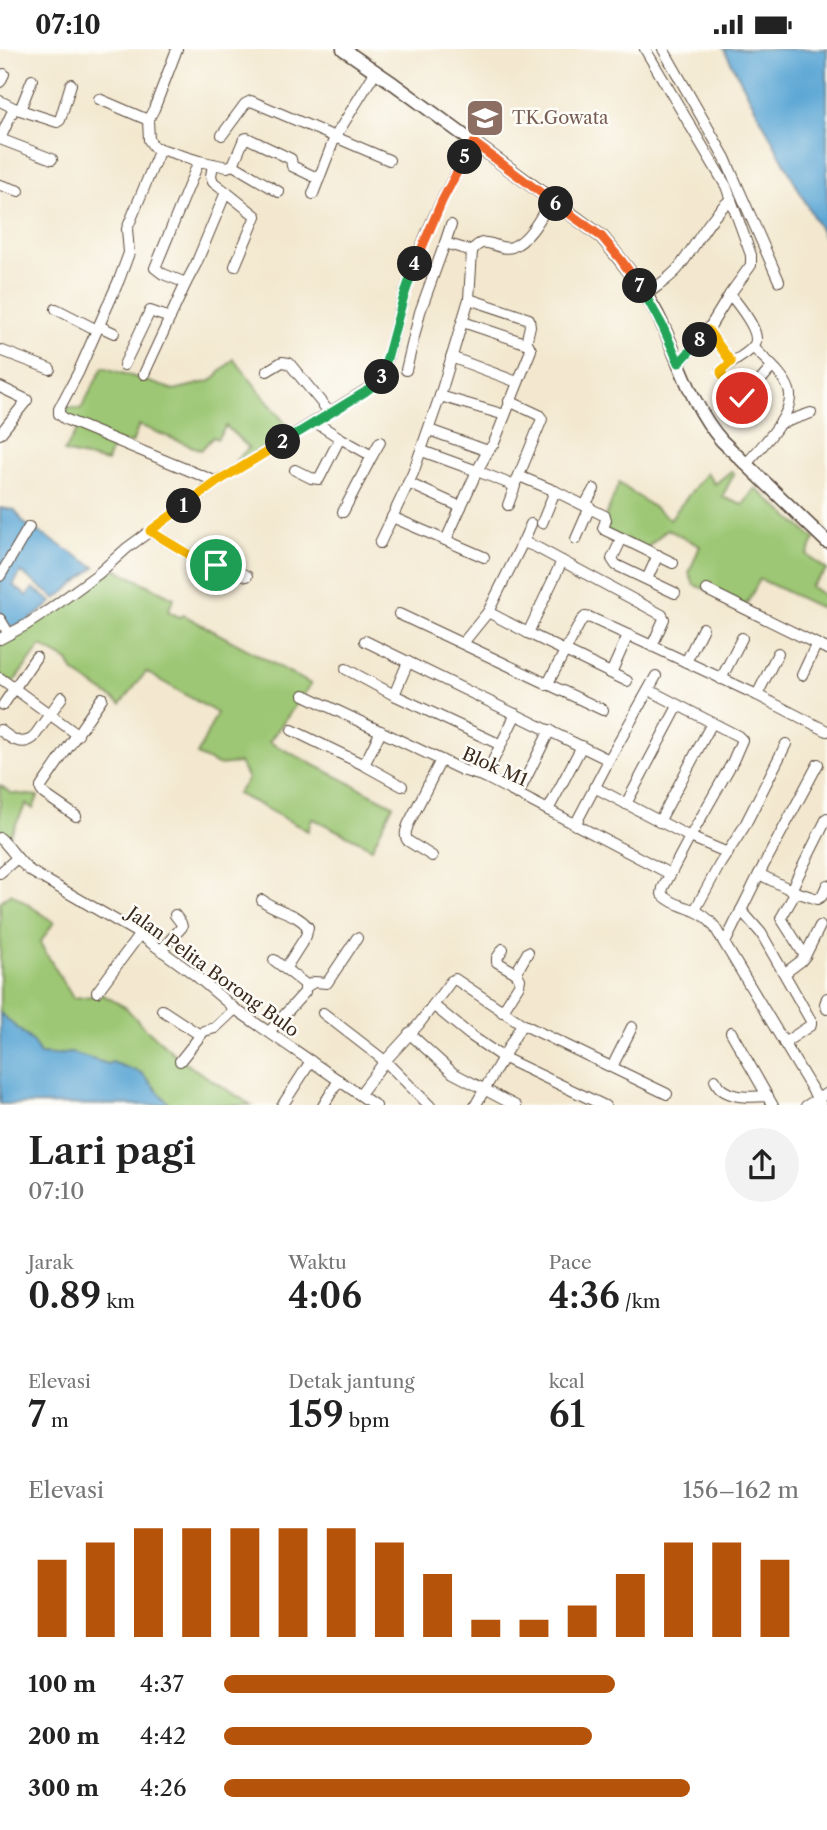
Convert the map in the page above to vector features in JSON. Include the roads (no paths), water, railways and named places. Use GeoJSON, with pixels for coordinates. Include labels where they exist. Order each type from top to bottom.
{"type":"FeatureCollection","features":[{"type":"Feature","properties":{"kind":"street"},"geometry":{"type":"LineString","coordinates":[[177,49],[148,120],[149,140],[155,147],[199,161],[227,167],[233,165],[279,191]]}},
{"type":"Feature","properties":{"kind":"street"},"geometry":{"type":"LineString","coordinates":[[343,49],[602,237],[646,295],[699,411],[710,428],[827,542]]}},
{"type":"Feature","properties":{"kind":"street"},"geometry":{"type":"LineString","coordinates":[[645,49],[726,186],[751,255],[751,265],[708,330],[679,363]]}},
{"type":"Feature","properties":{"kind":"street"},"geometry":{"type":"LineString","coordinates":[[663,49],[725,157],[779,281]]}},
{"type":"Feature","properties":{"kind":"street"},"geometry":{"type":"LineString","coordinates":[[313,194],[335,138],[376,71]]}},
{"type":"Feature","properties":{"kind":"street"},"geometry":{"type":"LineString","coordinates":[[32,79],[0,139],[52,159]]}},
{"type":"Feature","properties":{"kind":"street"},"geometry":{"type":"LineString","coordinates":[[0,101],[57,122],[60,120],[71,84]]}},
{"type":"Feature","properties":{"kind":"street"},"geometry":{"type":"LineString","coordinates":[[99,99],[148,120]]}},
{"type":"Feature","properties":{"kind":"street"},"geometry":{"type":"LineString","coordinates":[[222,135],[245,104],[251,101],[389,160]]}},
{"type":"Feature","properties":{"kind":"street"},"geometry":{"type":"LineString","coordinates":[[233,165],[244,139],[247,138],[291,159],[292,166],[319,179]]}},
{"type":"Feature","properties":{"kind":"street"},"geometry":{"type":"LineString","coordinates":[[0,618],[5,636],[26,625],[217,482],[377,383],[383,376],[419,250],[453,178],[474,143]]}},
{"type":"Feature","properties":{"kind":"street"},"geometry":{"type":"LineString","coordinates":[[160,149],[127,229],[129,253],[59,414],[65,419],[217,482]]}},
{"type":"Feature","properties":{"kind":"street"},"geometry":{"type":"LineString","coordinates":[[186,283],[155,268],[199,161]]}},
{"type":"Feature","properties":{"kind":"street"},"geometry":{"type":"LineString","coordinates":[[213,164],[213,182],[256,216],[235,266]]}},
{"type":"Feature","properties":{"kind":"street"},"geometry":{"type":"LineString","coordinates":[[0,185],[19,191]]}},
{"type":"Feature","properties":{"kind":"street"},"geometry":{"type":"LineString","coordinates":[[144,374],[226,192]]}},
{"type":"Feature","properties":{"kind":"street"},"geometry":{"type":"LineString","coordinates":[[646,295],[679,268],[698,237],[731,199]]}},
{"type":"Feature","properties":{"kind":"street"},"geometry":{"type":"LineString","coordinates":[[380,543],[422,451],[440,396],[469,299],[472,251],[476,245],[483,243],[510,248],[521,241],[551,200]]}},
{"type":"Feature","properties":{"kind":"street"},"geometry":{"type":"LineString","coordinates":[[406,370],[419,312],[450,225]]}},
{"type":"Feature","properties":{"kind":"street"},"geometry":{"type":"LineString","coordinates":[[749,248],[755,227]]}},
{"type":"Feature","properties":{"kind":"street"},"geometry":{"type":"LineString","coordinates":[[445,243],[472,251]]}},
{"type":"Feature","properties":{"kind":"street"},"geometry":{"type":"LineString","coordinates":[[730,294],[754,329],[756,339],[753,347],[731,362],[721,373],[739,398],[749,394],[772,367]]}},
{"type":"Feature","properties":{"kind":"street"},"geometry":{"type":"LineString","coordinates":[[469,299],[528,319],[530,326],[526,343]]}},
{"type":"Feature","properties":{"kind":"street"},"geometry":{"type":"LineString","coordinates":[[56,309],[114,333]]}},
{"type":"Feature","properties":{"kind":"street"},"geometry":{"type":"LineString","coordinates":[[124,365],[150,311],[170,318]]}},
{"type":"Feature","properties":{"kind":"street"},"geometry":{"type":"LineString","coordinates":[[446,540],[477,471],[494,443],[531,350],[526,343],[463,322]]}},
{"type":"Feature","properties":{"kind":"street"},"geometry":{"type":"LineString","coordinates":[[708,330],[731,362]]}},
{"type":"Feature","properties":{"kind":"street"},"geometry":{"type":"LineString","coordinates":[[746,464],[775,431],[791,396],[786,385],[753,347]]}},
{"type":"Feature","properties":{"kind":"street"},"geometry":{"type":"LineString","coordinates":[[0,350],[50,369]]}},
{"type":"Feature","properties":{"kind":"street"},"geometry":{"type":"LineString","coordinates":[[451,357],[517,382]]}},
{"type":"Feature","properties":{"kind":"street"},"geometry":{"type":"LineString","coordinates":[[267,371],[282,362],[289,363],[330,413]]}},
{"type":"Feature","properties":{"kind":"street"},"geometry":{"type":"LineString","coordinates":[[0,387],[27,400],[0,434]]}},
{"type":"Feature","properties":{"kind":"street"},"geometry":{"type":"LineString","coordinates":[[440,396],[505,415]]}},
{"type":"Feature","properties":{"kind":"street"},"geometry":{"type":"LineString","coordinates":[[508,505],[542,419],[509,401]]}},
{"type":"Feature","properties":{"kind":"street"},"geometry":{"type":"LineString","coordinates":[[779,424],[811,413]]}},
{"type":"Feature","properties":{"kind":"street"},"geometry":{"type":"LineString","coordinates":[[315,422],[372,456]]}},
{"type":"Feature","properties":{"kind":"street"},"geometry":{"type":"LineString","coordinates":[[429,430],[488,451]]}},
{"type":"Feature","properties":{"kind":"street"},"geometry":{"type":"LineString","coordinates":[[295,470],[318,479],[340,438]]}},
{"type":"Feature","properties":{"kind":"street"},"geometry":{"type":"LineString","coordinates":[[343,512],[380,442]]}},
{"type":"Feature","properties":{"kind":"street"},"geometry":{"type":"LineString","coordinates":[[422,451],[514,486]]}},
{"type":"Feature","properties":{"kind":"street"},"geometry":{"type":"LineString","coordinates":[[519,476],[587,506],[606,517],[604,530],[673,563]]}},
{"type":"Feature","properties":{"kind":"street"},"geometry":{"type":"LineString","coordinates":[[408,483],[461,507]]}},
{"type":"Feature","properties":{"kind":"street"},"geometry":{"type":"LineString","coordinates":[[576,539],[594,489]]}},
{"type":"Feature","properties":{"kind":"street"},"geometry":{"type":"LineString","coordinates":[[464,643],[488,612],[523,542],[555,491]]}},
{"type":"Feature","properties":{"kind":"street"},"geometry":{"type":"LineString","coordinates":[[392,517],[484,557]]}},
{"type":"Feature","properties":{"kind":"street"},"geometry":{"type":"LineString","coordinates":[[0,576],[4,559],[29,527]]}},
{"type":"Feature","properties":{"kind":"street"},"geometry":{"type":"LineString","coordinates":[[150,531],[203,563],[210,566],[220,565],[247,576]]}},
{"type":"Feature","properties":{"kind":"street"},"geometry":{"type":"LineString","coordinates":[[622,538],[613,556],[616,565],[675,593]]}},
{"type":"Feature","properties":{"kind":"street"},"geometry":{"type":"LineString","coordinates":[[523,542],[662,615],[664,619],[652,646]]}},
{"type":"Feature","properties":{"kind":"street"},"geometry":{"type":"LineString","coordinates":[[647,579],[658,555]]}},
{"type":"Feature","properties":{"kind":"street"},"geometry":{"type":"LineString","coordinates":[[528,633],[562,561]]}},
{"type":"Feature","properties":{"kind":"street"},"geometry":{"type":"LineString","coordinates":[[708,590],[827,649]]}},
{"type":"Feature","properties":{"kind":"street"},"geometry":{"type":"LineString","coordinates":[[488,612],[627,681]]}},
{"type":"Feature","properties":{"kind":"street"},"geometry":{"type":"LineString","coordinates":[[400,614],[603,710]]}},
{"type":"Feature","properties":{"kind":"street"},"geometry":{"type":"LineString","coordinates":[[547,685],[585,617],[757,695],[827,731]]}},
{"type":"Feature","properties":{"kind":"street"},"geometry":{"type":"LineString","coordinates":[[686,662],[703,628]]}},
{"type":"Feature","properties":{"kind":"street"},"geometry":{"type":"LineString","coordinates":[[611,673],[628,635]]}},
{"type":"Feature","properties":{"kind":"street"},"geometry":{"type":"LineString","coordinates":[[721,679],[743,638]]}},
{"type":"Feature","properties":{"kind":"street"},"geometry":{"type":"LineString","coordinates":[[365,641],[609,760]]}},
{"type":"Feature","properties":{"kind":"street"},"geometry":{"type":"LineString","coordinates":[[802,674],[816,645]]}},
{"type":"Feature","properties":{"kind":"street"},"geometry":{"type":"LineString","coordinates":[[757,695],[778,653]]}},
{"type":"Feature","properties":{"kind":"street"},"geometry":{"type":"LineString","coordinates":[[3,705],[36,657]]}},
{"type":"Feature","properties":{"kind":"street"},"geometry":{"type":"LineString","coordinates":[[394,695],[408,662]]}},
{"type":"Feature","properties":{"kind":"street"},"geometry":{"type":"LineString","coordinates":[[346,669],[394,695],[501,745]]}},
{"type":"Feature","properties":{"kind":"street"},"geometry":{"type":"LineString","coordinates":[[575,825],[656,676]]}},
{"type":"Feature","properties":{"kind":"street"},"geometry":{"type":"LineString","coordinates":[[0,678],[78,735]]}},
{"type":"Feature","properties":{"kind":"street"},"geometry":{"type":"LineString","coordinates":[[649,690],[743,741],[662,891],[663,896],[695,910],[709,920],[725,943],[784,1043],[822,1099],[806,1105]]}},
{"type":"Feature","properties":{"kind":"street","name":"Blok M1"},"geometry":{"type":"LineString","coordinates":[[304,695],[462,770],[485,777],[670,874]]}},
{"type":"Feature","properties":{"kind":"street"},"geometry":{"type":"LineString","coordinates":[[0,730],[20,742],[28,741],[62,697]]}},
{"type":"Feature","properties":{"kind":"street"},"geometry":{"type":"LineString","coordinates":[[76,816],[44,794],[41,787],[102,698]]}},
{"type":"Feature","properties":{"kind":"street"},"geometry":{"type":"LineString","coordinates":[[626,804],[678,706]]}},
{"type":"Feature","properties":{"kind":"street"},"geometry":{"type":"LineString","coordinates":[[485,777],[516,713]]}},
{"type":"Feature","properties":{"kind":"street"},"geometry":{"type":"LineString","coordinates":[[659,822],[712,723]]}},
{"type":"Feature","properties":{"kind":"street"},"geometry":{"type":"LineString","coordinates":[[292,730],[402,786]]}},
{"type":"Feature","properties":{"kind":"street"},"geometry":{"type":"LineString","coordinates":[[517,794],[550,730]]}},
{"type":"Feature","properties":{"kind":"street"},"geometry":{"type":"LineString","coordinates":[[364,765],[381,731]]}},
{"type":"Feature","properties":{"kind":"street"},"geometry":{"type":"LineString","coordinates":[[695,910],[744,827],[786,744]]}},
{"type":"Feature","properties":{"kind":"street"},"geometry":{"type":"LineString","coordinates":[[548,810],[582,746]]}},
{"type":"Feature","properties":{"kind":"street"},"geometry":{"type":"LineString","coordinates":[[432,856],[408,841],[405,834],[440,760]]}},
{"type":"Feature","properties":{"kind":"street"},"geometry":{"type":"LineString","coordinates":[[725,943],[818,764]]}},
{"type":"Feature","properties":{"kind":"street"},"geometry":{"type":"LineString","coordinates":[[594,787],[659,822],[728,853]]}},
{"type":"Feature","properties":{"kind":"street"},"geometry":{"type":"LineString","coordinates":[[759,874],[791,890],[827,818]]}},
{"type":"Feature","properties":{"kind":"street","name":"Jalan Pelita Borong Bulo"},"geometry":{"type":"LineString","coordinates":[[0,838],[20,864],[32,873],[140,934],[235,1009],[339,1080],[362,1099],[376,1105]]}},
{"type":"Feature","properties":{"kind":"street"},"geometry":{"type":"LineString","coordinates":[[0,873],[17,859]]}},
{"type":"Feature","properties":{"kind":"street"},"geometry":{"type":"LineString","coordinates":[[804,956],[781,918],[796,892],[817,899],[822,896],[827,885]]}},
{"type":"Feature","properties":{"kind":"street"},"geometry":{"type":"LineString","coordinates":[[262,900],[276,910],[288,912],[309,927],[285,969]]}},
{"type":"Feature","properties":{"kind":"street"},"geometry":{"type":"LineString","coordinates":[[741,910],[761,933],[811,1024],[784,1043]]}},
{"type":"Feature","properties":{"kind":"street"},"geometry":{"type":"LineString","coordinates":[[161,950],[182,927],[175,915]]}},
{"type":"Feature","properties":{"kind":"street"},"geometry":{"type":"LineString","coordinates":[[785,974],[801,961],[820,926]]}},
{"type":"Feature","properties":{"kind":"street"},"geometry":{"type":"LineString","coordinates":[[97,992],[140,934]]}},
{"type":"Feature","properties":{"kind":"street"},"geometry":{"type":"LineString","coordinates":[[269,1033],[306,988],[314,982],[327,983],[357,938]]}},
{"type":"Feature","properties":{"kind":"street"},"geometry":{"type":"LineString","coordinates":[[502,1012],[520,983],[516,973],[497,962],[503,949]]}},
{"type":"Feature","properties":{"kind":"street"},"geometry":{"type":"LineString","coordinates":[[516,973],[527,952]]}},
{"type":"Feature","properties":{"kind":"street"},"geometry":{"type":"LineString","coordinates":[[274,960],[305,984],[306,988]]}},
{"type":"Feature","properties":{"kind":"street"},"geometry":{"type":"LineString","coordinates":[[362,1099],[385,1061],[455,979],[522,1024],[667,1094]]}},
{"type":"Feature","properties":{"kind":"street"},"geometry":{"type":"LineString","coordinates":[[827,997],[827,1009]]}},
{"type":"Feature","properties":{"kind":"street"},"geometry":{"type":"LineString","coordinates":[[433,1005],[502,1058],[602,1105]]}},
{"type":"Feature","properties":{"kind":"street"},"geometry":{"type":"LineString","coordinates":[[180,1061],[206,1029],[212,1030],[219,1026],[235,1009]]}},
{"type":"Feature","properties":{"kind":"street"},"geometry":{"type":"LineString","coordinates":[[162,1010],[200,1035]]}},
{"type":"Feature","properties":{"kind":"street"},"geometry":{"type":"LineString","coordinates":[[323,1013],[385,1061],[430,1105]]}},
{"type":"Feature","properties":{"kind":"street"},"geometry":{"type":"LineString","coordinates":[[475,1105],[522,1024]]}},
{"type":"Feature","properties":{"kind":"street"},"geometry":{"type":"LineString","coordinates":[[612,1067],[632,1027]]}},
{"type":"Feature","properties":{"kind":"street"},"geometry":{"type":"LineString","coordinates":[[731,1032],[771,1100]]}},
{"type":"Feature","properties":{"kind":"street"},"geometry":{"type":"LineString","coordinates":[[409,1033],[453,1073],[516,1105]]}},
{"type":"Feature","properties":{"kind":"street"},"geometry":{"type":"LineString","coordinates":[[282,1105],[311,1061]]}},
{"type":"Feature","properties":{"kind":"street"},"geometry":{"type":"LineString","coordinates":[[323,1105],[339,1080]]}},
{"type":"Feature","properties":{"kind":"street"},"geometry":{"type":"LineString","coordinates":[[715,1080],[720,1088],[730,1094],[771,1100]]}},
{"type":"Feature","properties":{"kind":"water"},"geometry":{"type":"Polygon","coordinates":[[[724,49],[827,49],[827,243],[724,49]]]}},
{"type":"Feature","properties":{"kind":"water"},"geometry":{"type":"Polygon","coordinates":[[[0,508],[15,510],[24,523],[95,567],[56,599],[21,572],[13,585],[27,596],[33,588],[52,602],[26,621],[9,627],[0,611],[0,508]]]}},
{"type":"Feature","properties":{"kind":"water"},"geometry":{"type":"Polygon","coordinates":[[[0,1013],[32,1041],[40,1054],[71,1053],[108,1064],[112,1062],[142,1073],[170,1105],[0,1104],[0,1013]]]}},
{"type":"Feature","properties":{"kind":"place","name":"TK.Gowata"},"geometry":{"type":"Point","coordinates":[485,118]}}]}
